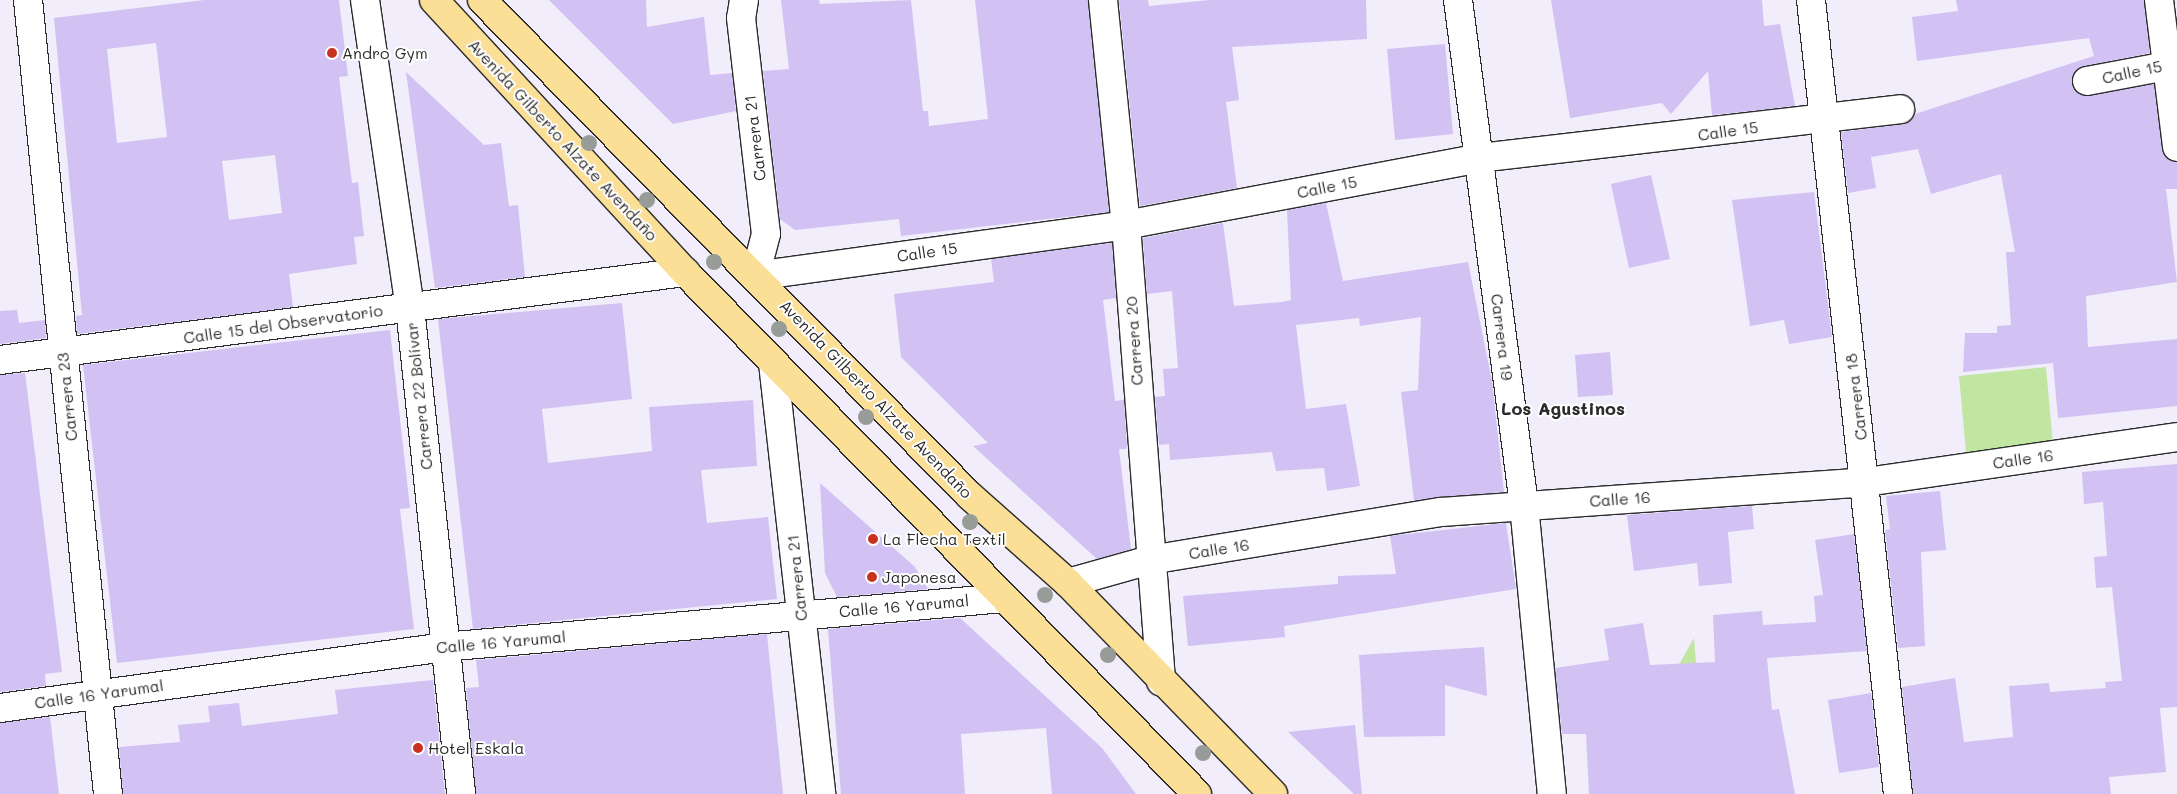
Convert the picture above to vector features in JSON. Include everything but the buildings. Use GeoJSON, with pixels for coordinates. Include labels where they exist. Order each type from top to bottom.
{"type":"FeatureCollection","features":[{"type":"Feature","properties":{"kind":"main road","name":"Avenida Gilberto Alzate Avendaño"},"geometry":{"type":"LineString","coordinates":[[434,0],[685,272],[1004,598],[1174,783],[1197,794]]}},
{"type":"Feature","properties":{"kind":"main road","name":"Avenida Gilberto Alzate Avendaño"},"geometry":{"type":"LineString","coordinates":[[482,0],[970,496],[1068,584],[1161,682],[1274,794]]}},
{"type":"Feature","properties":{"kind":"street","name":"Carrera 23"},"geometry":{"type":"LineString","coordinates":[[28,0],[108,794]]}},
{"type":"Feature","properties":{"kind":"street","name":"Carrera 22 Bolívar"},"geometry":{"type":"LineString","coordinates":[[365,0],[410,307],[443,647],[461,794]]}},
{"type":"Feature","properties":{"kind":"street","name":"Carrera 21"},"geometry":{"type":"LineString","coordinates":[[744,0],[741,18],[766,234],[755,276]]}},
{"type":"Feature","properties":{"kind":"street","name":"Carrera 20"},"geometry":{"type":"LineString","coordinates":[[1103,0],[1126,225],[1150,560],[1161,682]]}},
{"type":"Feature","properties":{"kind":"street","name":"Carrera 19"},"geometry":{"type":"LineString","coordinates":[[1458,0],[1524,506],[1552,794]]}},
{"type":"Feature","properties":{"kind":"street","name":"Carrera 18"},"geometry":{"type":"LineString","coordinates":[[1811,0],[1866,482],[1898,794]]}},
{"type":"Feature","properties":{"kind":"street"},"geometry":{"type":"LineString","coordinates":[[2159,0],[2171,64],[2177,146]]}},
{"type":"Feature","properties":{"kind":"street","name":"Calle 15"},"geometry":{"type":"LineString","coordinates":[[2087,81],[2171,64]]}},
{"type":"Feature","properties":{"kind":"street","name":"Calle 15"},"geometry":{"type":"LineString","coordinates":[[755,276],[1126,225],[1479,158],[1653,141],[1824,117],[1900,109]]}},
{"type":"Feature","properties":{"kind":"street","name":"Calle 15 del Observatorio"},"geometry":{"type":"LineString","coordinates":[[0,360],[63,354],[685,272]]}},
{"type":"Feature","properties":{"kind":"street","name":"Carrera 21"},"geometry":{"type":"LineString","coordinates":[[773,363],[821,794]]}},
{"type":"Feature","properties":{"kind":"street","name":"Calle 16"},"geometry":{"type":"LineString","coordinates":[[1068,584],[1150,560],[1441,512],[1866,482],[2177,437]]}},
{"type":"Feature","properties":{"kind":"street","name":"Calle 16 Yarumal"},"geometry":{"type":"LineString","coordinates":[[0,708],[443,647],[801,614],[1004,598]]}},
{"type":"Feature","properties":{"kind":"green space"},"geometry":{"type":"Polygon","coordinates":[[[2046,367],[2054,455],[1967,463],[1959,376],[2046,367]]]}},
{"type":"Feature","properties":{"kind":"green space"},"geometry":{"type":"Polygon","coordinates":[[[1694,638],[1699,700],[1657,704],[1694,638]]]}},
{"type":"Feature","properties":{"kind":"place","name":"Andro Gym"},"geometry":{"type":"Point","coordinates":[332,53]}},
{"type":"Feature","properties":{"kind":"place","name":"La Flecha Textil"},"geometry":{"type":"Point","coordinates":[873,539]}},
{"type":"Feature","properties":{"kind":"place","name":"Japonesa"},"geometry":{"type":"Point","coordinates":[872,577]}},
{"type":"Feature","properties":{"kind":"place","name":"Hotel Eskala"},"geometry":{"type":"Point","coordinates":[418,748]}},
{"type":"Feature","properties":{"kind":"district","name":"Los Agustinos"},"geometry":{"type":"Point","coordinates":[1563,408]}}]}
